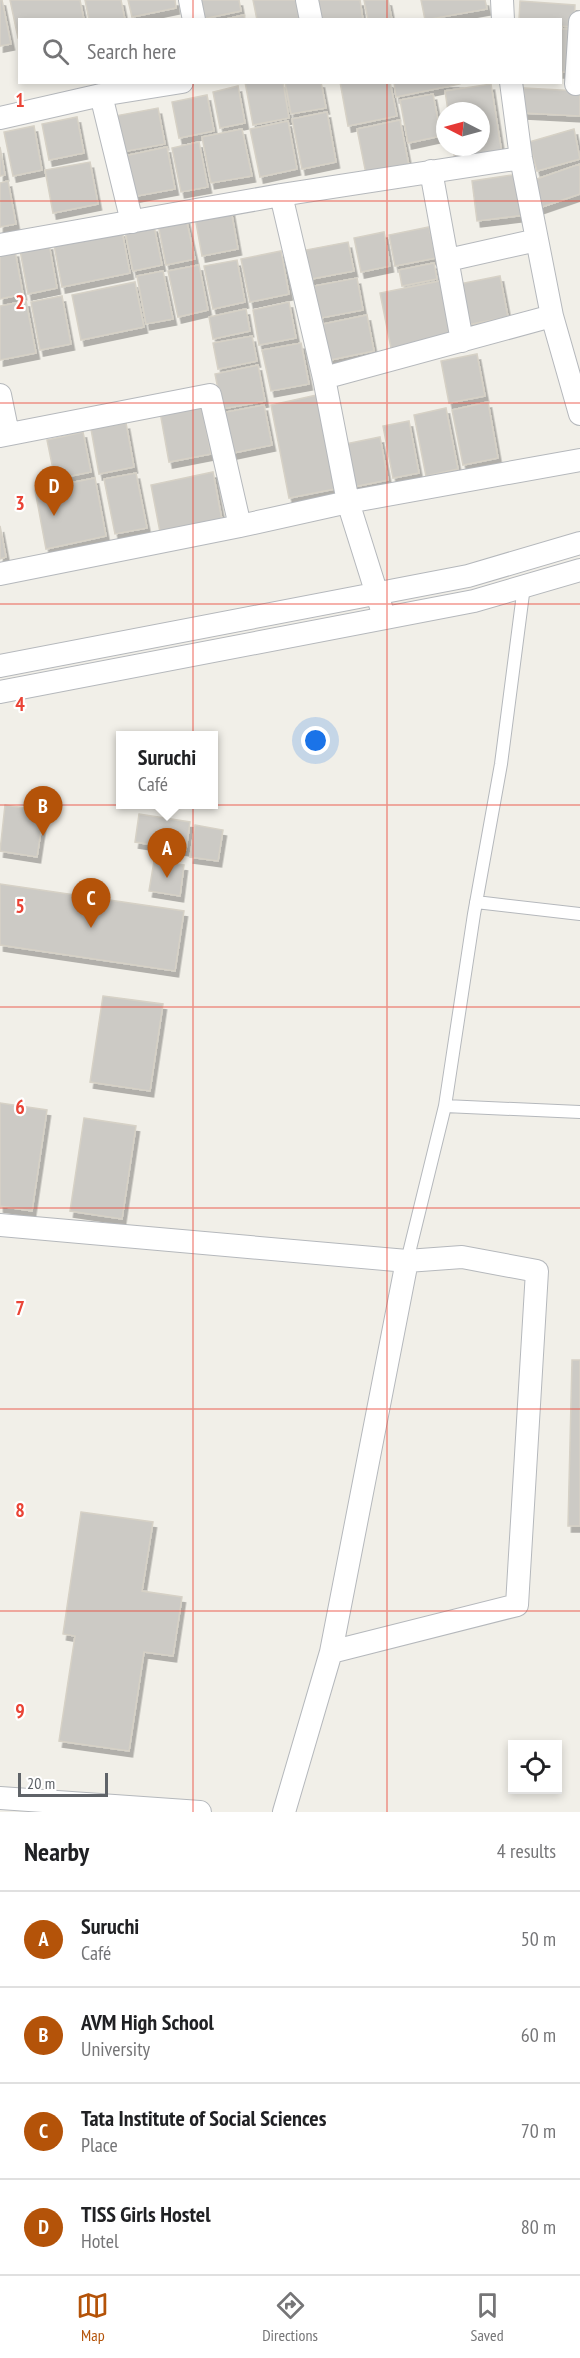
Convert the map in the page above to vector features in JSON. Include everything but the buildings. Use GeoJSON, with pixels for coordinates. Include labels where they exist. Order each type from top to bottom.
{"type":"FeatureCollection","features":[{"type":"Feature","properties":{"kind":"street"},"geometry":{"type":"LineString","coordinates":[[190,0],[194,18]]}},
{"type":"Feature","properties":{"kind":"street"},"geometry":{"type":"LineString","coordinates":[[307,0],[311,18]]}},
{"type":"Feature","properties":{"kind":"street"},"geometry":{"type":"LineString","coordinates":[[502,0],[503,18]]}},
{"type":"Feature","properties":{"kind":"street"},"geometry":{"type":"LineString","coordinates":[[572,83],[580,22]]}},
{"type":"Feature","properties":{"kind":"street"},"geometry":{"type":"LineString","coordinates":[[0,118],[101,96],[170,84]]}},
{"type":"Feature","properties":{"kind":"street"},"geometry":{"type":"LineString","coordinates":[[511,84],[521,158],[552,316],[580,414]]}},
{"type":"Feature","properties":{"kind":"street"},"geometry":{"type":"LineString","coordinates":[[101,96],[132,222]]}},
{"type":"Feature","properties":{"kind":"street"},"geometry":{"type":"LineString","coordinates":[[0,245],[281,195],[521,158]]}},
{"type":"Feature","properties":{"kind":"street"},"geometry":{"type":"LineString","coordinates":[[431,171],[462,340]]}},
{"type":"Feature","properties":{"kind":"street"},"geometry":{"type":"LineString","coordinates":[[281,195],[324,378],[348,502],[384,617]]}},
{"type":"Feature","properties":{"kind":"street"},"geometry":{"type":"LineString","coordinates":[[448,260],[537,240]]}},
{"type":"Feature","properties":{"kind":"street"},"geometry":{"type":"LineString","coordinates":[[324,378],[552,316]]}},
{"type":"Feature","properties":{"kind":"street"},"geometry":{"type":"LineString","coordinates":[[0,395],[4,435],[210,395],[240,526]]}},
{"type":"Feature","properties":{"kind":"street"},"geometry":{"type":"LineString","coordinates":[[0,574],[348,502],[580,460]]}},
{"type":"Feature","properties":{"kind":"street"},"geometry":{"type":"LineString","coordinates":[[0,666],[468,576],[580,543]]}},
{"type":"Feature","properties":{"kind":"street"},"geometry":{"type":"LineString","coordinates":[[0,692],[474,601],[580,570]]}},
{"type":"Feature","properties":{"kind":"street"},"geometry":{"type":"LineString","coordinates":[[0,1225],[407,1261],[462,1257],[537,1271],[517,1605],[331,1652]]}},
{"type":"Feature","properties":{"kind":"street"},"geometry":{"type":"LineString","coordinates":[[284,1812],[331,1652],[407,1261]]}},
{"type":"Feature","properties":{"kind":"street"},"geometry":{"type":"LineString","coordinates":[[0,1798],[200,1812]]}},
{"type":"Feature","properties":{"kind":"lane"},"geometry":{"type":"LineString","coordinates":[[407,1261],[445,1107],[476,902],[501,765],[524,586]]}},
{"type":"Feature","properties":{"kind":"lane"},"geometry":{"type":"LineString","coordinates":[[476,902],[580,914]]}},
{"type":"Feature","properties":{"kind":"lane"},"geometry":{"type":"LineString","coordinates":[[445,1107],[580,1112]]}},
{"type":"Feature","properties":{"kind":"place","name":"TISS Girls Hostel"},"geometry":{"type":"Point","coordinates":[54,516]}},
{"type":"Feature","properties":{"kind":"place","name":"AVM High School"},"geometry":{"type":"Point","coordinates":[43,836]}},
{"type":"Feature","properties":{"kind":"place","name":"Suruchi"},"geometry":{"type":"Point","coordinates":[167,878]}},
{"type":"Feature","properties":{"kind":"place","name":"Tata Institute of Social Sciences"},"geometry":{"type":"Point","coordinates":[91,928]}}]}
